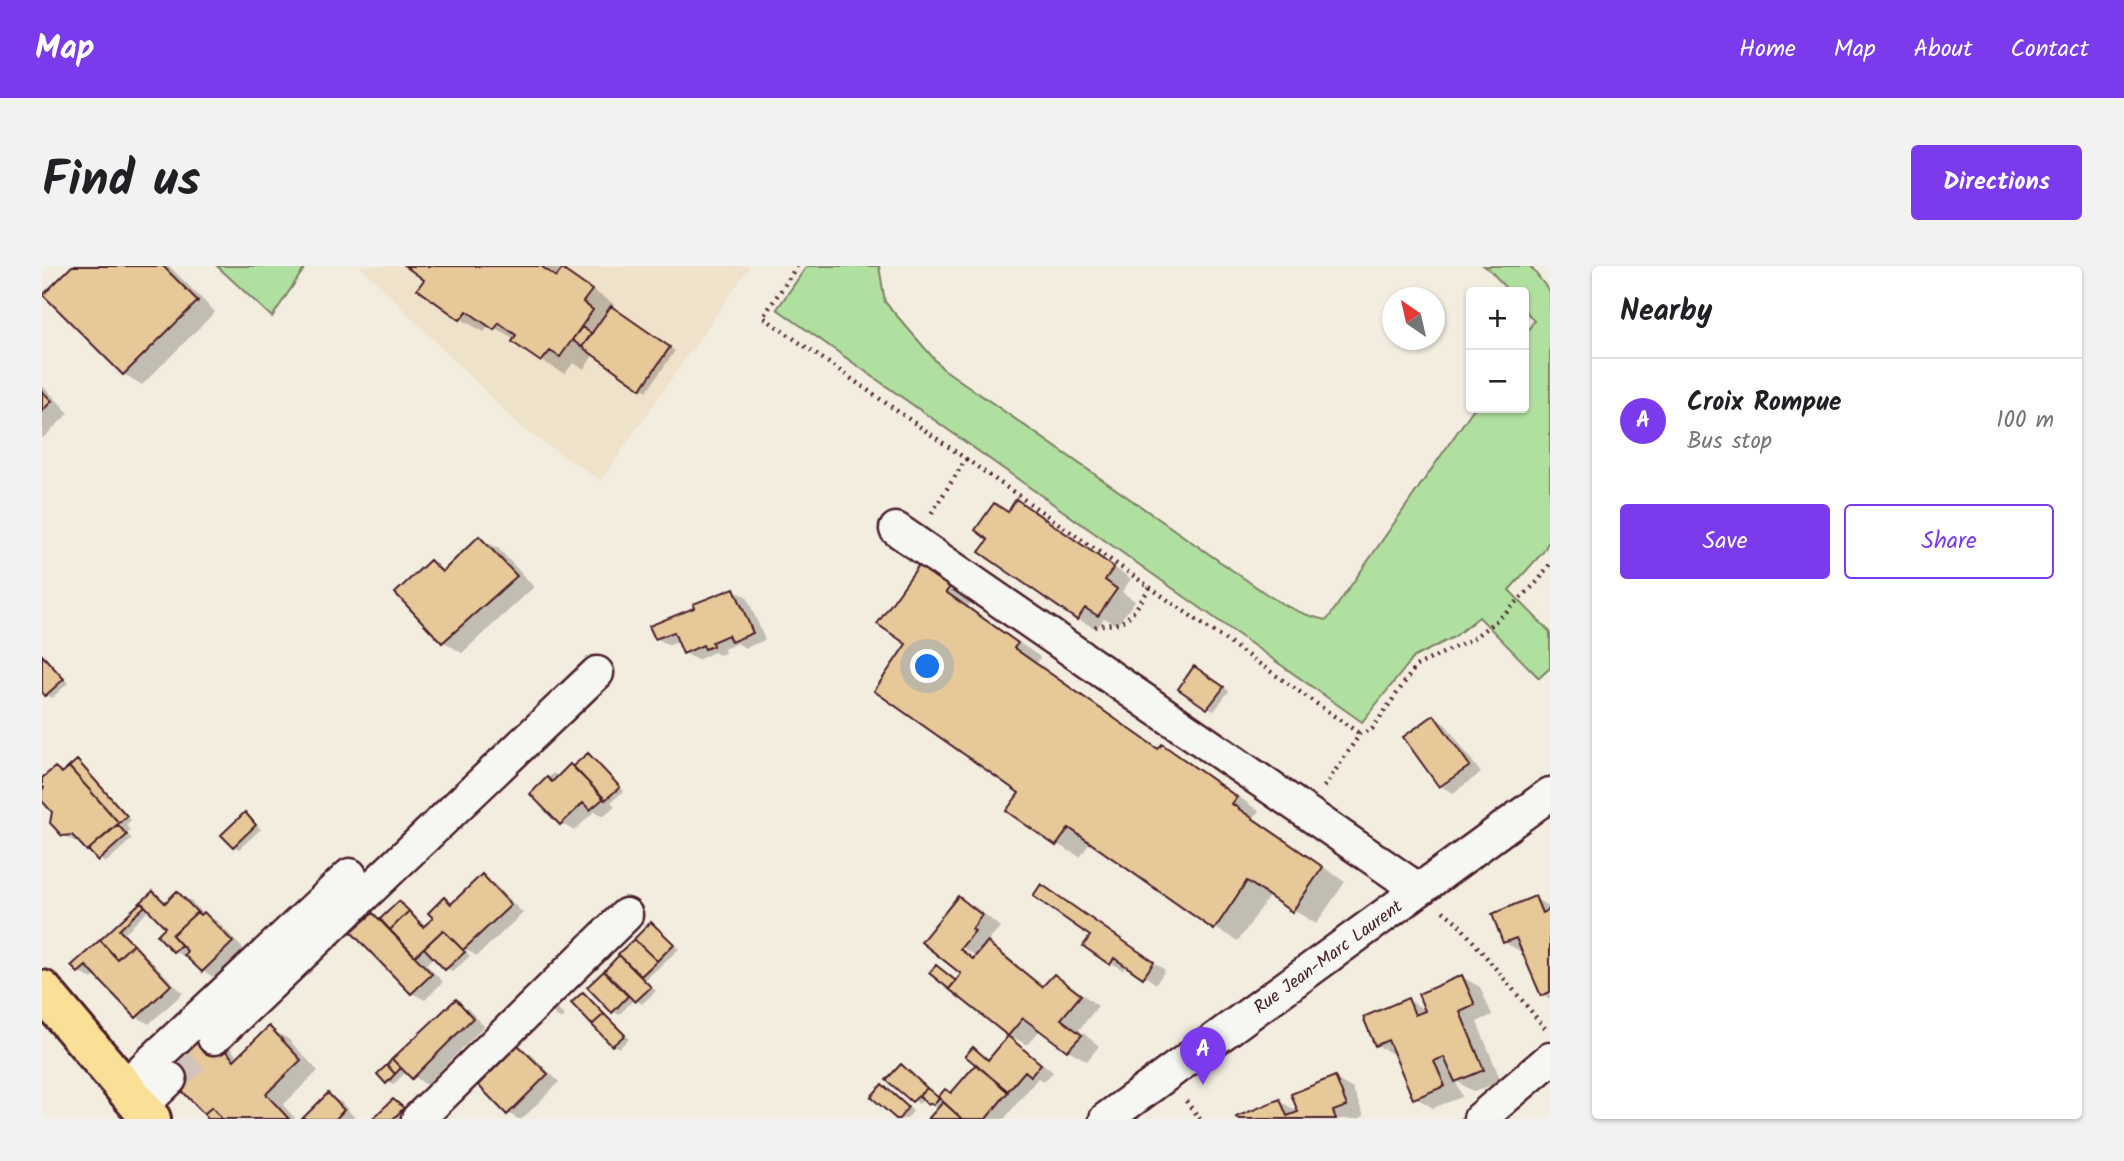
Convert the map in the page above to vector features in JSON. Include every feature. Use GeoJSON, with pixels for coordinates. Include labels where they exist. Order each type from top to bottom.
{"type":"FeatureCollection","features":[{"type":"Feature","properties":{"kind":"main road"},"geometry":{"type":"LineString","coordinates":[[42,990],[139,1104]]}},
{"type":"Feature","properties":{"kind":"street"},"geometry":{"type":"LineString","coordinates":[[904,535],[1419,890]]}},
{"type":"Feature","properties":{"kind":"street"},"geometry":{"type":"LineString","coordinates":[[214,1038],[597,673]]}},
{"type":"Feature","properties":{"kind":"street","name":"Rue Jean-Marc Laurent"},"geometry":{"type":"LineString","coordinates":[[1106,1119],[1550,794]]}},
{"type":"Feature","properties":{"kind":"street"},"geometry":{"type":"LineString","coordinates":[[139,1104],[350,875]]}},
{"type":"Feature","properties":{"kind":"street"},"geometry":{"type":"LineString","coordinates":[[418,1119],[626,915]]}},
{"type":"Feature","properties":{"kind":"street"},"geometry":{"type":"LineString","coordinates":[[1480,1119],[1550,1059]]}},
{"type":"Feature","properties":{"kind":"street"},"geometry":{"type":"LineString","coordinates":[[139,1104],[170,1079]]}},
{"type":"Feature","properties":{"kind":"path"},"geometry":{"type":"LineString","coordinates":[[797,266],[763,317],[1360,734]]}},
{"type":"Feature","properties":{"kind":"path"},"geometry":{"type":"LineString","coordinates":[[904,535],[966,459]]}},
{"type":"Feature","properties":{"kind":"path"},"geometry":{"type":"LineString","coordinates":[[1307,813],[1360,734],[1372,729],[1416,666],[1472,639],[1494,623],[1539,580],[1550,564]]}},
{"type":"Feature","properties":{"kind":"path"},"geometry":{"type":"LineString","coordinates":[[1073,651],[1084,632],[1099,624],[1120,623],[1132,612],[1150,587]]}},
{"type":"Feature","properties":{"kind":"path"},"geometry":{"type":"LineString","coordinates":[[1419,890],[1457,922],[1550,1034]]}},
{"type":"Feature","properties":{"kind":"shaded area"},"geometry":{"type":"Polygon","coordinates":[[[360,266],[750,266],[601,481],[520,427],[360,266]]]}},
{"type":"Feature","properties":{"kind":"green space"},"geometry":{"type":"Polygon","coordinates":[[[217,266],[306,266],[272,317],[217,266]]]}},
{"type":"Feature","properties":{"kind":"green space"},"geometry":{"type":"Polygon","coordinates":[[[807,266],[879,266],[885,302],[942,368],[1272,598],[1302,613],[1327,620],[1471,413],[1529,413],[1529,328],[1534,321],[1529,315],[1529,287],[1505,287],[1484,266],[1530,266],[1550,292],[1550,539],[1543,552],[1509,590],[1550,632],[1550,668],[1539,678],[1479,617],[1454,637],[1414,657],[1362,722],[777,309],[807,266]]]}},
{"type":"Feature","properties":{"kind":"building"},"geometry":{"type":"Polygon","coordinates":[[[72,266],[163,266],[198,301],[123,375],[43,295],[72,266]]]}},
{"type":"Feature","properties":{"kind":"building"},"geometry":{"type":"Polygon","coordinates":[[[405,266],[541,266],[556,277],[562,269],[592,290],[583,302],[593,310],[560,357],[550,351],[541,362],[512,342],[516,335],[499,323],[494,330],[467,311],[460,320],[417,289],[424,280],[405,266]]]}},
{"type":"Feature","properties":{"kind":"building"},"geometry":{"type":"Polygon","coordinates":[[[611,306],[670,347],[641,389],[582,347],[611,306]]]}},
{"type":"Feature","properties":{"kind":"building"},"geometry":{"type":"Polygon","coordinates":[[[582,327],[592,334],[582,347],[572,340],[582,327]]]}},
{"type":"Feature","properties":{"kind":"building"},"geometry":{"type":"Polygon","coordinates":[[[42,391],[52,401],[42,411],[42,391]]]}},
{"type":"Feature","properties":{"kind":"building"},"geometry":{"type":"Polygon","coordinates":[[[1016,499],[1114,567],[1105,580],[1117,589],[1098,616],[1085,608],[1077,620],[979,552],[988,540],[975,530],[994,503],[1008,512],[1016,499]]]}},
{"type":"Feature","properties":{"kind":"building"},"geometry":{"type":"Polygon","coordinates":[[[479,536],[517,576],[442,643],[395,593],[430,560],[442,572],[479,536]]]}},
{"type":"Feature","properties":{"kind":"building"},"geometry":{"type":"Polygon","coordinates":[[[919,565],[950,587],[946,592],[1018,643],[1014,648],[1158,749],[1162,744],[1237,797],[1232,804],[1323,867],[1292,912],[1247,881],[1214,930],[1069,828],[1056,846],[1006,811],[1019,793],[874,691],[906,644],[877,624],[919,565]]]}},
{"type":"Feature","properties":{"kind":"building"},"geometry":{"type":"Polygon","coordinates":[[[734,588],[753,633],[731,642],[728,635],[712,642],[713,646],[705,649],[703,645],[683,654],[674,632],[655,639],[649,626],[694,608],[693,604],[734,588]]]}},
{"type":"Feature","properties":{"kind":"building"},"geometry":{"type":"Polygon","coordinates":[[[42,655],[64,679],[45,696],[42,692],[42,655]]]}},
{"type":"Feature","properties":{"kind":"building"},"geometry":{"type":"Polygon","coordinates":[[[1194,666],[1224,687],[1207,709],[1178,689],[1194,666]]]}},
{"type":"Feature","properties":{"kind":"building"},"geometry":{"type":"Polygon","coordinates":[[[1434,715],[1470,766],[1439,787],[1403,737],[1434,715]]]}},
{"type":"Feature","properties":{"kind":"building"},"geometry":{"type":"Polygon","coordinates":[[[588,753],[620,787],[605,800],[573,766],[588,753]]]}},
{"type":"Feature","properties":{"kind":"building"},"geometry":{"type":"Polygon","coordinates":[[[77,760],[127,816],[119,823],[69,767],[77,760]]]}},
{"type":"Feature","properties":{"kind":"building"},"geometry":{"type":"Polygon","coordinates":[[[570,764],[604,798],[590,810],[583,803],[560,825],[530,794],[547,777],[552,782],[570,764]]]}},
{"type":"Feature","properties":{"kind":"building"},"geometry":{"type":"Polygon","coordinates":[[[55,767],[62,773],[69,767],[119,823],[87,851],[72,835],[62,836],[50,823],[52,812],[42,801],[42,778],[55,767]]]}},
{"type":"Feature","properties":{"kind":"building"},"geometry":{"type":"Polygon","coordinates":[[[245,812],[256,825],[233,847],[221,835],[245,812]]]}},
{"type":"Feature","properties":{"kind":"building"},"geometry":{"type":"Polygon","coordinates":[[[118,825],[127,835],[98,861],[88,850],[118,825]]]}},
{"type":"Feature","properties":{"kind":"building"},"geometry":{"type":"Polygon","coordinates":[[[482,874],[511,905],[463,950],[443,930],[415,956],[390,930],[409,911],[423,927],[433,918],[428,913],[444,897],[451,904],[482,874]]]}},
{"type":"Feature","properties":{"kind":"building"},"geometry":{"type":"Polygon","coordinates":[[[1041,884],[1154,962],[1143,978],[1114,958],[1110,965],[1083,946],[1090,936],[1033,896],[1041,884]]]}},
{"type":"Feature","properties":{"kind":"building"},"geometry":{"type":"Polygon","coordinates":[[[153,891],[165,903],[177,891],[197,912],[172,935],[181,945],[173,952],[157,935],[165,927],[141,902],[153,891]]]}},
{"type":"Feature","properties":{"kind":"building"},"geometry":{"type":"Polygon","coordinates":[[[958,896],[982,915],[972,929],[975,931],[960,949],[973,959],[987,942],[1042,987],[1054,974],[1081,995],[1061,1019],[1082,1035],[1067,1051],[1023,1018],[1008,1036],[949,989],[961,974],[921,942],[958,896]]]}},
{"type":"Feature","properties":{"kind":"building"},"geometry":{"type":"Polygon","coordinates":[[[1535,896],[1542,913],[1550,909],[1550,992],[1541,996],[1516,938],[1503,943],[1492,914],[1535,896]]]}},
{"type":"Feature","properties":{"kind":"building"},"geometry":{"type":"Polygon","coordinates":[[[399,901],[409,911],[390,930],[380,919],[399,901]]]}},
{"type":"Feature","properties":{"kind":"building"},"geometry":{"type":"Polygon","coordinates":[[[141,902],[145,906],[119,930],[133,944],[117,959],[100,940],[141,902]]]}},
{"type":"Feature","properties":{"kind":"building"},"geometry":{"type":"Polygon","coordinates":[[[197,912],[200,915],[204,912],[233,942],[202,972],[184,955],[187,951],[172,935],[197,912]]]}},
{"type":"Feature","properties":{"kind":"building"},"geometry":{"type":"Polygon","coordinates":[[[373,913],[432,974],[411,994],[351,932],[373,913]]]}},
{"type":"Feature","properties":{"kind":"building"},"geometry":{"type":"Polygon","coordinates":[[[651,922],[674,944],[657,961],[634,939],[651,922]]]}},
{"type":"Feature","properties":{"kind":"building"},"geometry":{"type":"Polygon","coordinates":[[[443,930],[465,952],[445,970],[424,948],[443,930]]]}},
{"type":"Feature","properties":{"kind":"building"},"geometry":{"type":"Polygon","coordinates":[[[634,939],[657,961],[641,976],[618,954],[634,939]]]}},
{"type":"Feature","properties":{"kind":"building"},"geometry":{"type":"Polygon","coordinates":[[[100,940],[117,959],[133,944],[171,985],[136,1018],[86,966],[78,973],[71,966],[100,940]]]}},
{"type":"Feature","properties":{"kind":"building"},"geometry":{"type":"Polygon","coordinates":[[[619,955],[651,987],[635,1002],[604,971],[619,955]]]}},
{"type":"Feature","properties":{"kind":"building"},"geometry":{"type":"Polygon","coordinates":[[[936,965],[956,981],[949,989],[929,973],[936,965]]]}},
{"type":"Feature","properties":{"kind":"building"},"geometry":{"type":"Polygon","coordinates":[[[604,971],[628,996],[612,1013],[587,987],[604,971]]]}},
{"type":"Feature","properties":{"kind":"building"},"geometry":{"type":"Polygon","coordinates":[[[1462,975],[1475,1005],[1460,1012],[1484,1070],[1455,1082],[1444,1057],[1434,1061],[1445,1086],[1413,1099],[1388,1040],[1375,1046],[1363,1017],[1408,998],[1415,1015],[1425,1011],[1418,994],[1462,975]]]}},
{"type":"Feature","properties":{"kind":"building"},"geometry":{"type":"Polygon","coordinates":[[[583,992],[604,1014],[592,1025],[571,1003],[583,992]]]}},
{"type":"Feature","properties":{"kind":"building"},"geometry":{"type":"Polygon","coordinates":[[[456,999],[473,1018],[412,1079],[392,1059],[456,999]]]}},
{"type":"Feature","properties":{"kind":"building"},"geometry":{"type":"Polygon","coordinates":[[[604,1014],[625,1035],[612,1046],[592,1025],[604,1014]]]}},
{"type":"Feature","properties":{"kind":"building"},"geometry":{"type":"Polygon","coordinates":[[[269,1026],[301,1060],[266,1094],[289,1119],[222,1119],[212,1107],[204,1114],[163,1071],[207,1030],[234,1060],[269,1026]]]}},
{"type":"Feature","properties":{"kind":"building"},"geometry":{"type":"Polygon","coordinates":[[[1008,1036],[1041,1064],[1031,1076],[1025,1071],[1008,1091],[965,1056],[973,1047],[988,1060],[1008,1036]]]}},
{"type":"Feature","properties":{"kind":"building"},"geometry":{"type":"Polygon","coordinates":[[[518,1045],[548,1074],[507,1115],[478,1085],[518,1045]]]}},
{"type":"Feature","properties":{"kind":"building"},"geometry":{"type":"Polygon","coordinates":[[[392,1059],[401,1068],[395,1074],[387,1065],[392,1059]]]}},
{"type":"Feature","properties":{"kind":"building"},"geometry":{"type":"Polygon","coordinates":[[[901,1064],[927,1088],[912,1102],[886,1080],[901,1064]]]}},
{"type":"Feature","properties":{"kind":"building"},"geometry":{"type":"Polygon","coordinates":[[[976,1064],[1008,1092],[986,1119],[962,1119],[938,1097],[945,1089],[951,1093],[976,1064]]]}},
{"type":"Feature","properties":{"kind":"building"},"geometry":{"type":"Polygon","coordinates":[[[387,1065],[395,1074],[386,1084],[377,1074],[387,1065]]]}},
{"type":"Feature","properties":{"kind":"building"},"geometry":{"type":"Polygon","coordinates":[[[1335,1076],[1347,1106],[1333,1111],[1336,1119],[1236,1117],[1280,1099],[1287,1116],[1298,1112],[1291,1094],[1335,1076]]]}},
{"type":"Feature","properties":{"kind":"building"},"geometry":{"type":"Polygon","coordinates":[[[882,1084],[908,1107],[899,1119],[871,1097],[882,1084]]]}},
{"type":"Feature","properties":{"kind":"building"},"geometry":{"type":"Polygon","coordinates":[[[927,1088],[939,1098],[933,1105],[928,1105],[919,1096],[927,1088]]]}},
{"type":"Feature","properties":{"kind":"building"},"geometry":{"type":"Polygon","coordinates":[[[328,1093],[344,1110],[336,1119],[302,1119],[328,1093]]]}},
{"type":"Feature","properties":{"kind":"building"},"geometry":{"type":"Polygon","coordinates":[[[393,1099],[404,1108],[393,1119],[372,1119],[393,1099]]]}},
{"type":"Feature","properties":{"kind":"building"},"geometry":{"type":"Polygon","coordinates":[[[943,1102],[962,1119],[928,1119],[943,1102]]]}},
{"type":"Feature","properties":{"kind":"building"},"geometry":{"type":"Polygon","coordinates":[[[212,1107],[222,1119],[208,1119],[204,1114],[212,1107]]]}},
{"type":"Feature","properties":{"kind":"tunnel"},"geometry":{"type":"LineString","coordinates":[[170,1079],[214,1038]]}},
{"type":"Feature","properties":{"kind":"place","name":"Croix Rompue"},"geometry":{"type":"Point","coordinates":[1203,1085]}}]}
